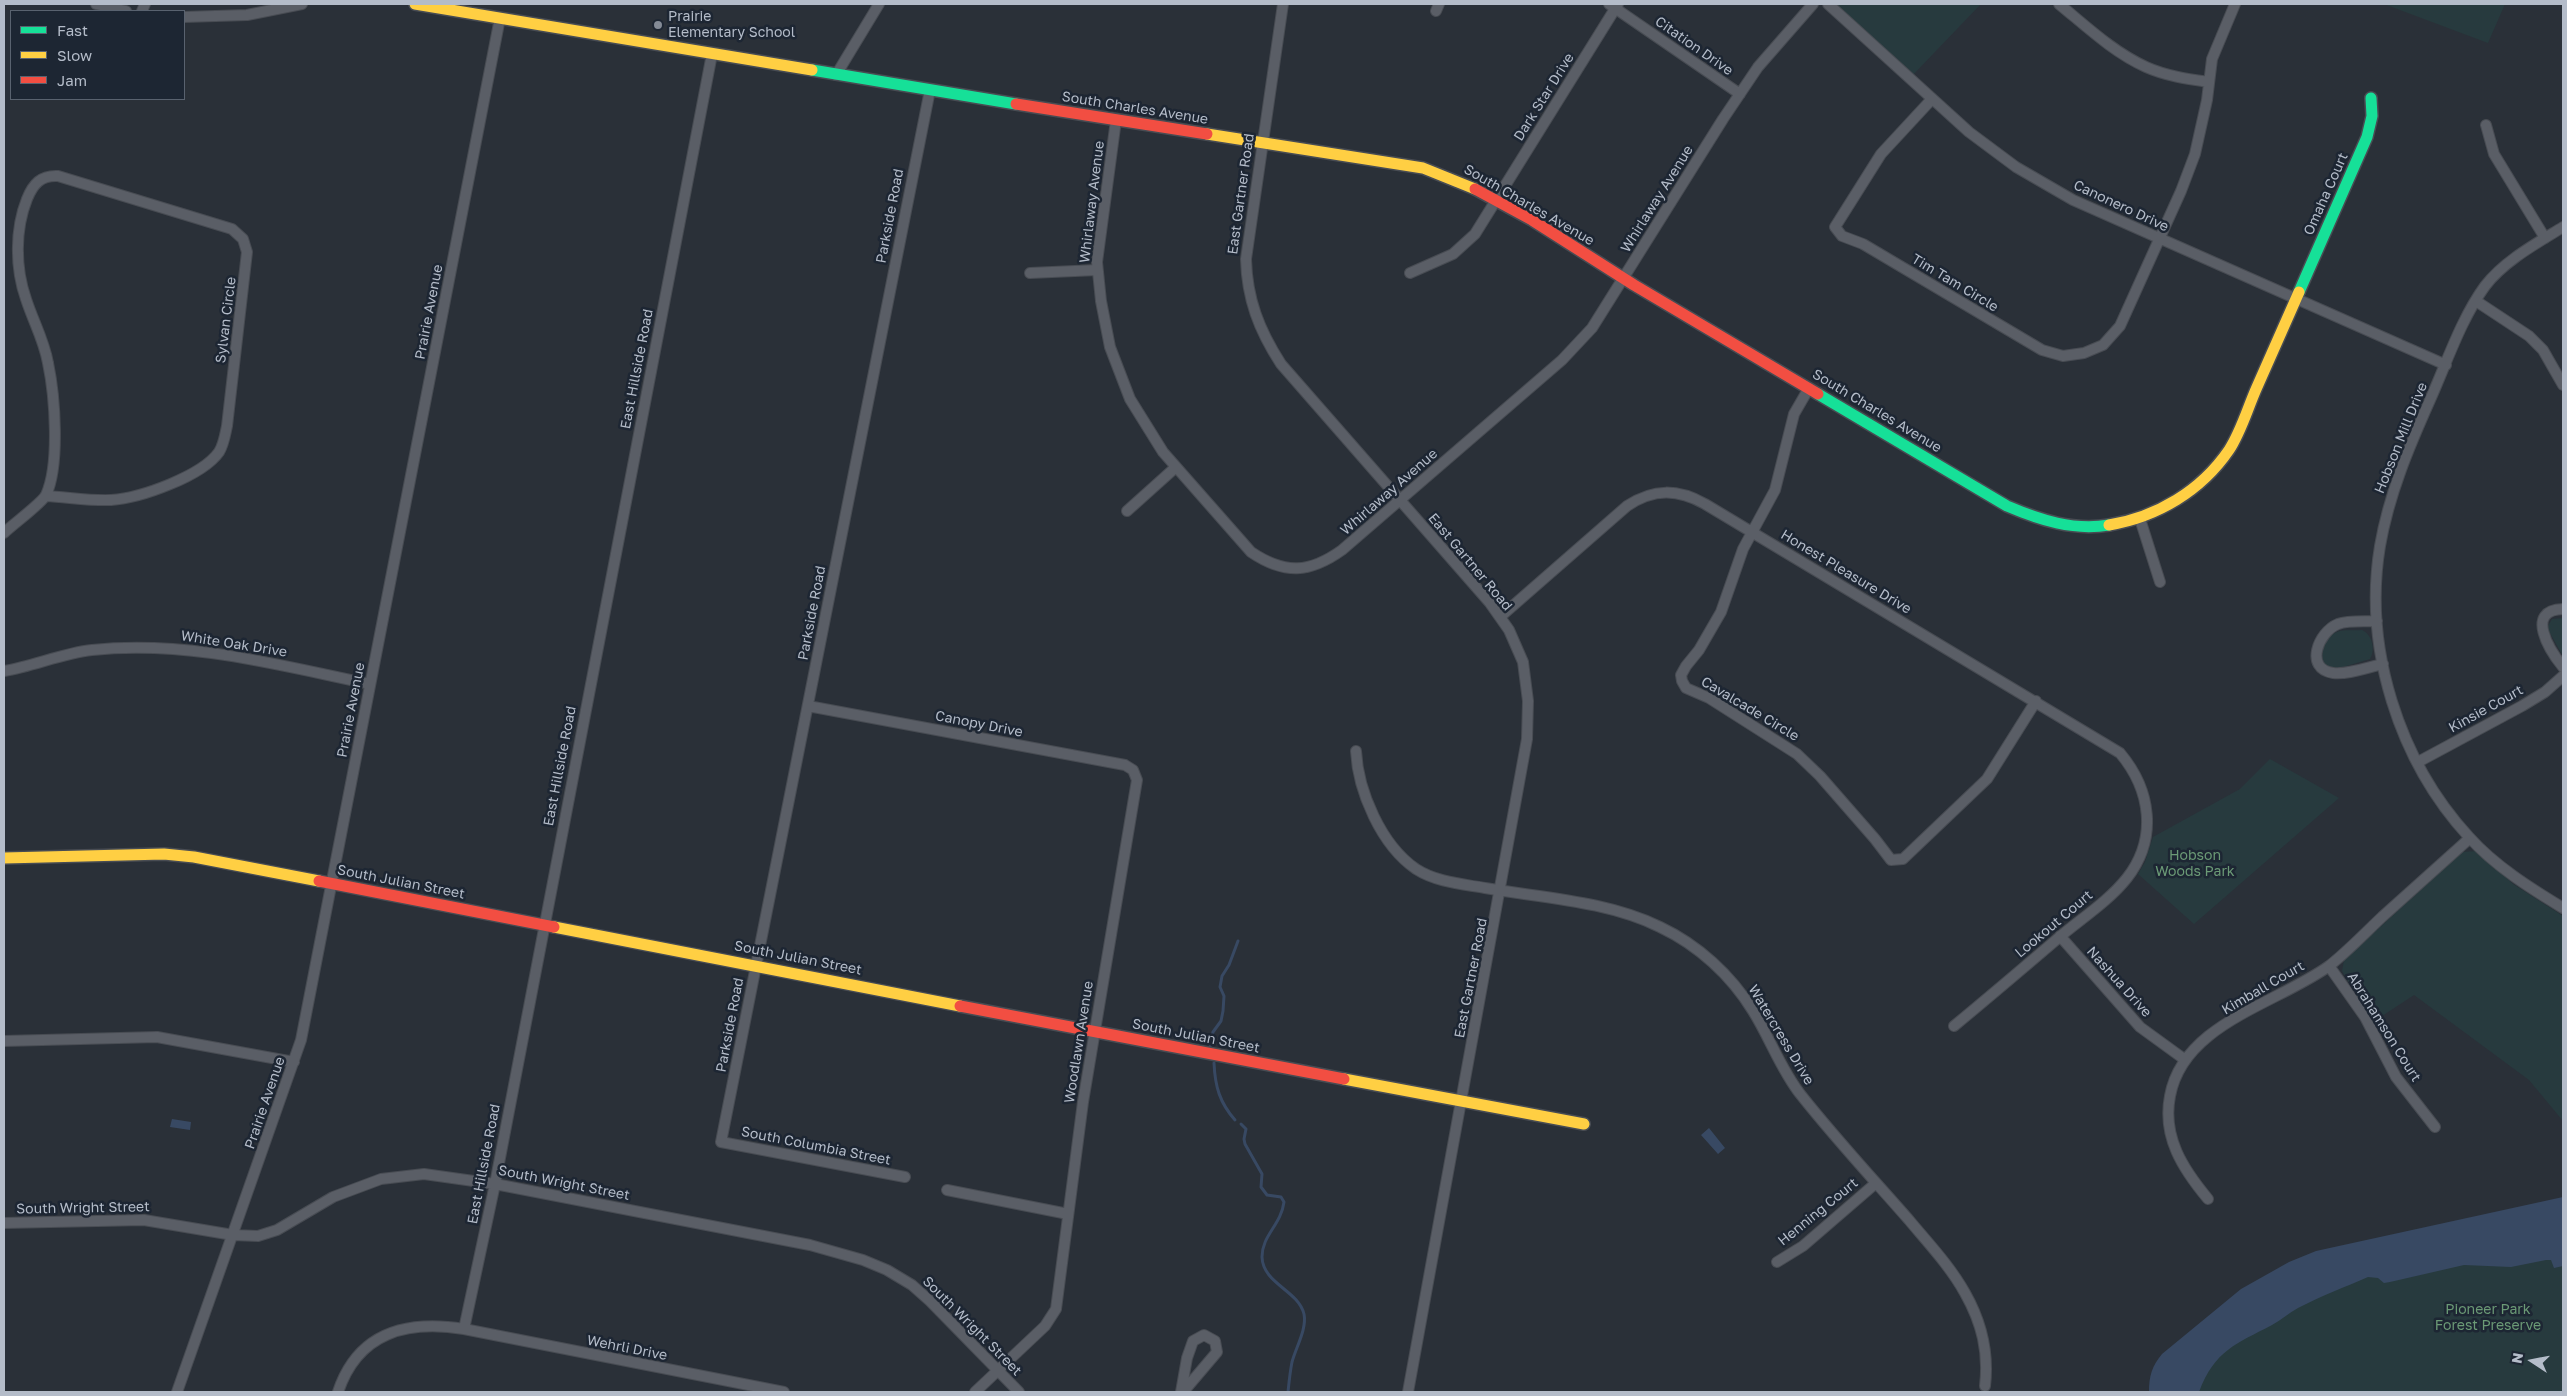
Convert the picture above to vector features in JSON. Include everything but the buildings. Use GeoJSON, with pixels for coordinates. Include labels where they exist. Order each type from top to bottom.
{"type":"FeatureCollection","features":[{"type":"Feature","properties":{"kind":"street"},"geometry":{"type":"LineString","coordinates":[[96,4],[122,10]]}},
{"type":"Feature","properties":{"kind":"street"},"geometry":{"type":"LineString","coordinates":[[185,18],[247,15],[302,4]]}},
{"type":"Feature","properties":{"kind":"street","name":"South Charles Avenue"},"geometry":{"type":"LineString","coordinates":[[415,4],[836,75],[1424,168],[1466,182],[1624,279],[2007,506],[2030,516],[2059,524],[2082,527],[2112,525],[2140,519],[2182,498],[2202,482],[2221,462],[2238,436],[2296,299]]}},
{"type":"Feature","properties":{"kind":"street"},"geometry":{"type":"LineString","coordinates":[[836,75],[879,4]]}},
{"type":"Feature","properties":{"kind":"street","name":"East Gartner Road"},"geometry":{"type":"LineString","coordinates":[[1283,4],[1246,259],[1248,292],[1258,326],[1281,364],[1500,617],[1516,644],[1523,662],[1529,720],[1501,890],[1408,1392]]}},
{"type":"Feature","properties":{"kind":"street","name":"Whirlaway Avenue"},"geometry":{"type":"LineString","coordinates":[[1116,120],[1102,219],[1098,270],[1105,326],[1118,370],[1144,423],[1176,467],[1251,552],[1269,562],[1293,569],[1315,567],[1330,559],[1400,500],[1573,349],[1592,328],[1740,94],[1764,60],[1813,4]]}},
{"type":"Feature","properties":{"kind":"street","name":"Canonero Drive"},"geometry":{"type":"LineString","coordinates":[[1828,4],[1931,100],[1989,148],[2036,180],[2073,200],[2446,365]]}},
{"type":"Feature","properties":{"kind":"street"},"geometry":{"type":"LineString","coordinates":[[2059,4],[2133,61],[2167,74],[2209,82]]}},
{"type":"Feature","properties":{"kind":"street"},"geometry":{"type":"LineString","coordinates":[[2160,239],[2195,154],[2202,128],[2215,49],[2235,4]]}},
{"type":"Feature","properties":{"kind":"street","name":"Citation Drive"},"geometry":{"type":"LineString","coordinates":[[1614,5],[1740,94]]}},
{"type":"Feature","properties":{"kind":"street","name":"Dark Star Drive"},"geometry":{"type":"LineString","coordinates":[[1410,273],[1441,261],[1462,247],[1475,234],[1614,5]]}},
{"type":"Feature","properties":{"kind":"street","name":"Prairie Avenue"},"geometry":{"type":"LineString","coordinates":[[177,1392],[302,1040],[500,18]]}},
{"type":"Feature","properties":{"kind":"street","name":"East Hillside Road"},"geometry":{"type":"LineString","coordinates":[[464,1329],[495,1184],[543,926],[712,54]]}},
{"type":"Feature","properties":{"kind":"street","name":"Parkside Road"},"geometry":{"type":"LineString","coordinates":[[721,1142],[930,90]]}},
{"type":"Feature","properties":{"kind":"street","name":"Omaha Court"},"geometry":{"type":"LineString","coordinates":[[2296,299],[2367,137],[2372,116],[2371,98]]}},
{"type":"Feature","properties":{"kind":"street","name":"Tim Tam Circle"},"geometry":{"type":"LineString","coordinates":[[1931,100],[1881,154],[1870,169],[1835,227],[1842,236],[1863,244],[2042,350],[2070,356],[2090,351],[2114,334],[2129,310],[2160,239]]}},
{"type":"Feature","properties":{"kind":"street"},"geometry":{"type":"LineString","coordinates":[[2486,125],[2494,154],[2546,238]]}},
{"type":"Feature","properties":{"kind":"street","name":"Sylvan Circle"},"geometry":{"type":"LineString","coordinates":[[50,175],[58,176],[232,229],[243,238],[247,252],[227,426],[218,452],[209,462],[172,482],[130,497],[111,500],[46,496],[55,432],[52,386],[44,346],[23,291],[18,260],[21,222],[29,194],[39,180],[50,175]]}},
{"type":"Feature","properties":{"kind":"street","name":"Hobson Mill Drive"},"geometry":{"type":"LineString","coordinates":[[2563,227],[2496,274],[2485,286],[2476,301],[2404,460],[2386,515],[2378,565],[2377,621],[2383,664],[2400,725],[2435,792],[2470,838],[2521,881],[2563,908]]}},
{"type":"Feature","properties":{"kind":"street"},"geometry":{"type":"LineString","coordinates":[[1030,273],[1098,270]]}},
{"type":"Feature","properties":{"kind":"street"},"geometry":{"type":"LineString","coordinates":[[2476,301],[2507,320],[2539,345],[2563,385]]}},
{"type":"Feature","properties":{"kind":"street","name":"Cavalcade Circle"},"geometry":{"type":"LineString","coordinates":[[1809,388],[1794,414],[1775,490],[1743,550],[1721,612],[1699,650],[1681,675],[1682,682],[1686,688],[1709,698],[1797,754],[1820,776],[1891,860],[1903,859],[1971,797],[1995,768],[2036,701]]}},
{"type":"Feature","properties":{"kind":"street"},"geometry":{"type":"LineString","coordinates":[[1128,511],[1176,467]]}},
{"type":"Feature","properties":{"kind":"street","name":"Honest Pleasure Drive"},"geometry":{"type":"LineString","coordinates":[[1500,617],[1627,506],[1646,496],[1674,492],[1689,495],[2120,753],[2136,773],[2143,789],[2148,810],[2148,826]]}},
{"type":"Feature","properties":{"kind":"street"},"geometry":{"type":"LineString","coordinates":[[4,533],[46,496]]}},
{"type":"Feature","properties":{"kind":"street"},"geometry":{"type":"LineString","coordinates":[[2140,519],[2160,582]]}},
{"type":"Feature","properties":{"kind":"street"},"geometry":{"type":"LineString","coordinates":[[2563,609],[2550,611],[2542,625],[2547,640],[2563,667]]}},
{"type":"Feature","properties":{"kind":"street"},"geometry":{"type":"LineString","coordinates":[[2377,621],[2344,623],[2332,627],[2318,645],[2316,655],[2319,665],[2324,670],[2336,674],[2383,664]]}},
{"type":"Feature","properties":{"kind":"street","name":"White Oak Drive"},"geometry":{"type":"LineString","coordinates":[[4,670],[90,650],[144,647],[176,648],[225,654],[370,684]]}},
{"type":"Feature","properties":{"kind":"street","name":"Kinsie Court"},"geometry":{"type":"LineString","coordinates":[[2418,762],[2522,706],[2545,692],[2563,676]]}},
{"type":"Feature","properties":{"kind":"street","name":"Canopy Drive"},"geometry":{"type":"LineString","coordinates":[[808,706],[1125,766],[1133,770],[1137,780]]}},
{"type":"Feature","properties":{"kind":"street","name":"Watercress Drive"},"geometry":{"type":"LineString","coordinates":[[1356,751],[1358,773],[1366,797],[1387,838],[1408,863],[1439,880],[1617,911],[1660,926],[1694,947],[1727,976],[1742,994],[1800,1094],[1944,1261],[1965,1292],[1983,1333],[1987,1363],[1985,1386]]}},
{"type":"Feature","properties":{"kind":"street","name":"Woodlawn Avenue"},"geometry":{"type":"LineString","coordinates":[[999,1372],[1045,1326],[1056,1309],[1095,1032],[1137,780]]}},
{"type":"Feature","properties":{"kind":"street","name":"Lookout Court"},"geometry":{"type":"LineString","coordinates":[[1954,1026],[2126,879],[2142,853],[2148,826]]}},
{"type":"Feature","properties":{"kind":"street","name":"Kimball Court"},"geometry":{"type":"LineString","coordinates":[[2208,1199],[2181,1164],[2169,1127],[2168,1106],[2171,1090],[2184,1060],[2209,1035],[2329,966],[2470,838]]}},
{"type":"Feature","properties":{"kind":"street","name":"South Julian Street"},"geometry":{"type":"LineString","coordinates":[[4,858],[178,855],[543,926],[756,965],[1095,1032],[1584,1124]]}},
{"type":"Feature","properties":{"kind":"street","name":"Nashua Drive"},"geometry":{"type":"LineString","coordinates":[[2060,936],[2140,1027],[2184,1060]]}},
{"type":"Feature","properties":{"kind":"street","name":"Abrahamson Court"},"geometry":{"type":"LineString","coordinates":[[2329,966],[2365,1017],[2396,1077],[2435,1127]]}},
{"type":"Feature","properties":{"kind":"street"},"geometry":{"type":"LineString","coordinates":[[4,1040],[157,1037],[294,1062]]}},
{"type":"Feature","properties":{"kind":"street","name":"South Columbia Street"},"geometry":{"type":"LineString","coordinates":[[721,1142],[905,1177]]}},
{"type":"Feature","properties":{"kind":"street","name":"South Wright Street"},"geometry":{"type":"LineString","coordinates":[[4,1223],[144,1220],[233,1235],[267,1234],[333,1197],[381,1179],[424,1174],[495,1184],[810,1245],[863,1260],[887,1270],[912,1286],[936,1307],[1019,1392]]}},
{"type":"Feature","properties":{"kind":"street","name":"Henning Court"},"geometry":{"type":"LineString","coordinates":[[1777,1262],[1803,1246],[1876,1183]]}},
{"type":"Feature","properties":{"kind":"street"},"geometry":{"type":"LineString","coordinates":[[947,1190],[1068,1214]]}},
{"type":"Feature","properties":{"kind":"street"},"geometry":{"type":"LineString","coordinates":[[338,1392],[352,1363],[368,1347],[381,1338],[397,1330],[420,1325],[464,1329]]}},
{"type":"Feature","properties":{"kind":"street","name":"Wehrli Drive"},"geometry":{"type":"LineString","coordinates":[[464,1329],[784,1392]]}},
{"type":"Feature","properties":{"kind":"street"},"geometry":{"type":"LineString","coordinates":[[1204,1335],[1210,1337],[1215,1341],[1216,1352],[1182,1392],[1187,1358],[1193,1341],[1204,1335]]}},
{"type":"Feature","properties":{"kind":"street"},"geometry":{"type":"LineString","coordinates":[[975,1392],[999,1372]]}},
{"type":"Feature","properties":{"kind":"green space"},"geometry":{"type":"Polygon","coordinates":[[[1831,4],[1981,4],[1911,77],[1831,4]]]}},
{"type":"Feature","properties":{"kind":"green space"},"geometry":{"type":"Polygon","coordinates":[[[2384,4],[2505,4],[2488,43],[2384,4]]]}},
{"type":"Feature","properties":{"kind":"green space"},"geometry":{"type":"Polygon","coordinates":[[[2563,618],[2563,656],[2547,628],[2552,619],[2563,618]]]}},
{"type":"Feature","properties":{"kind":"green space"},"geometry":{"type":"Polygon","coordinates":[[[2362,630],[2371,639],[2373,651],[2370,659],[2333,670],[2327,667],[2322,656],[2328,639],[2340,631],[2362,630]]]}},
{"type":"Feature","properties":{"kind":"green space","name":"Hobson Woods Park"},"geometry":{"type":"Polygon","coordinates":[[[2270,759],[2339,798],[2194,924],[2138,874],[2145,862],[2153,837],[2240,789],[2270,759]]]}},
{"type":"Feature","properties":{"kind":"green space"},"geometry":{"type":"Polygon","coordinates":[[[2477,851],[2513,884],[2563,916],[2563,1121],[2529,1080],[2414,995],[2373,1022],[2342,971],[2344,960],[2462,852],[2477,851]]]}},
{"type":"Feature","properties":{"kind":"green space","name":"Pioneer Park Forest Preserve"},"geometry":{"type":"Polygon","coordinates":[[[2563,1236],[2563,1392],[2172,1392],[2327,1273],[2563,1236]]]}},
{"type":"Feature","properties":{"kind":"water"},"geometry":{"type":"Polygon","coordinates":[[[172,1119],[191,1122],[190,1130],[170,1127],[172,1119]]]}},
{"type":"Feature","properties":{"kind":"water"},"geometry":{"type":"Polygon","coordinates":[[[1709,1128],[1725,1148],[1718,1154],[1701,1135],[1709,1128]]]}},
{"type":"Feature","properties":{"kind":"water"},"geometry":{"type":"Polygon","coordinates":[[[2563,1197],[2563,1266],[2554,1268],[2551,1260],[2546,1260],[2511,1267],[2464,1265],[2384,1283],[2378,1278],[2368,1277],[2298,1308],[2272,1325],[2237,1343],[2212,1366],[2199,1392],[2149,1392],[2152,1372],[2162,1354],[2241,1289],[2289,1262],[2316,1251],[2563,1197]]]}},
{"type":"Feature","properties":{"kind":"waterway"},"geometry":{"type":"LineString","coordinates":[[1210,1047],[1213,1032],[1221,1021],[1223,1011],[1224,996],[1220,987],[1222,976],[1229,965],[1238,941]]}},
{"type":"Feature","properties":{"kind":"waterway"},"geometry":{"type":"LineString","coordinates":[[1214,1063],[1219,1094],[1235,1120]]}},
{"type":"Feature","properties":{"kind":"waterway"},"geometry":{"type":"LineString","coordinates":[[1241,1124],[1246,1129],[1245,1144],[1262,1174],[1261,1187],[1267,1195],[1281,1197],[1284,1202],[1279,1217],[1265,1242],[1262,1257],[1264,1266],[1274,1281],[1301,1306],[1304,1314],[1304,1326],[1292,1362],[1288,1392]]}},
{"type":"Feature","properties":{"kind":"traffic: fast"},"geometry":{"type":"LineString","coordinates":[[812,70],[1016,104]]}},
{"type":"Feature","properties":{"kind":"traffic: fast"},"geometry":{"type":"LineString","coordinates":[[2299,292],[2367,137],[2372,116],[2371,98]]}},
{"type":"Feature","properties":{"kind":"traffic: fast"},"geometry":{"type":"LineString","coordinates":[[1818,394],[2007,506],[2057,523],[2083,527],[2109,525]]}},
{"type":"Feature","properties":{"kind":"traffic: slow"},"geometry":{"type":"LineString","coordinates":[[415,4],[812,70]]}},
{"type":"Feature","properties":{"kind":"traffic: slow"},"geometry":{"type":"LineString","coordinates":[[1207,134],[1423,168],[1475,189]]}},
{"type":"Feature","properties":{"kind":"traffic: slow"},"geometry":{"type":"LineString","coordinates":[[2109,525],[2144,516],[2161,509],[2191,490],[2218,465],[2237,435],[2299,292]]}},
{"type":"Feature","properties":{"kind":"traffic: slow"},"geometry":{"type":"LineString","coordinates":[[4,858],[164,854],[194,857],[319,881]]}},
{"type":"Feature","properties":{"kind":"traffic: slow"},"geometry":{"type":"LineString","coordinates":[[554,927],[960,1006]]}},
{"type":"Feature","properties":{"kind":"traffic: slow"},"geometry":{"type":"LineString","coordinates":[[1344,1079],[1584,1124]]}},
{"type":"Feature","properties":{"kind":"traffic: jam"},"geometry":{"type":"LineString","coordinates":[[1016,104],[1207,134]]}},
{"type":"Feature","properties":{"kind":"traffic: jam"},"geometry":{"type":"LineString","coordinates":[[1475,189],[1532,220],[1634,285],[1818,394]]}},
{"type":"Feature","properties":{"kind":"traffic: jam"},"geometry":{"type":"LineString","coordinates":[[319,881],[554,927]]}},
{"type":"Feature","properties":{"kind":"traffic: jam"},"geometry":{"type":"LineString","coordinates":[[960,1006],[1344,1079]]}},
{"type":"Feature","properties":{"kind":"place","name":"Prairie Elementary School"},"geometry":{"type":"Point","coordinates":[658,25]}}]}
